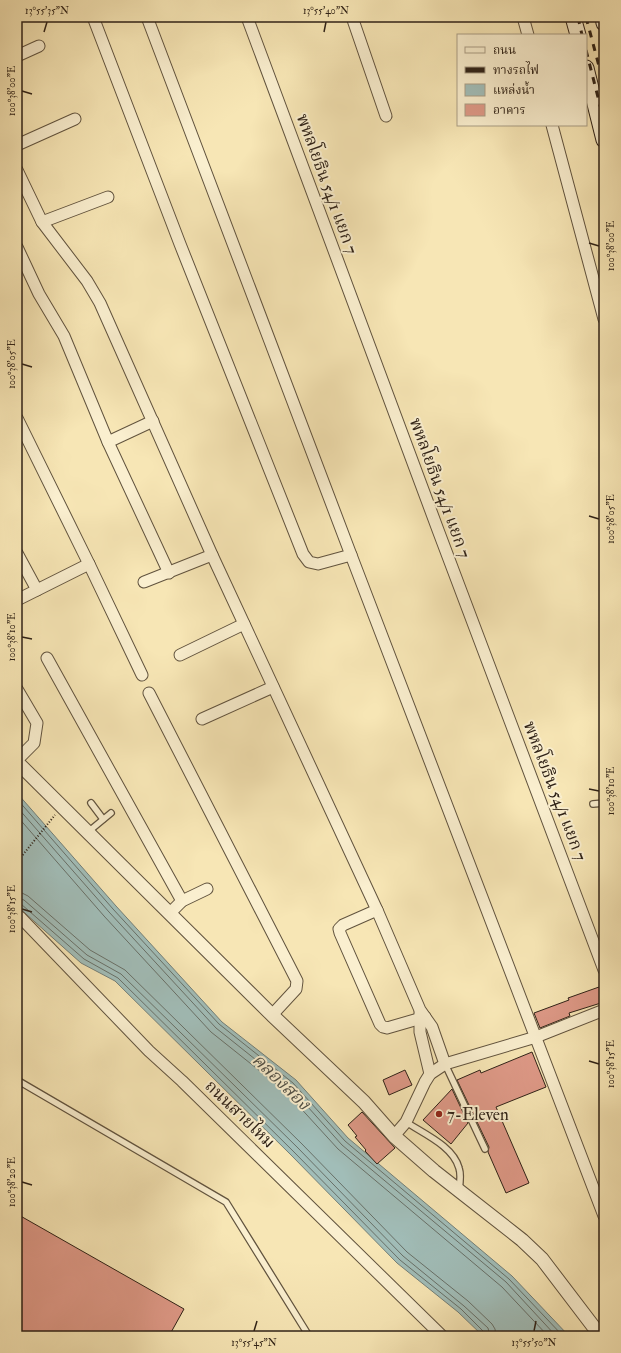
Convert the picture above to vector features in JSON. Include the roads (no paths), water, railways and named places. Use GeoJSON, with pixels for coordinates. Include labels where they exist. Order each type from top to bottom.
{"type":"FeatureCollection","features":[{"type":"Feature","properties":{"kind":"main road"},"geometry":{"type":"LineString","coordinates":[[573,17],[578,34]]}},
{"type":"Feature","properties":{"kind":"main road"},"geometry":{"type":"LineString","coordinates":[[603,17],[604,22]]}},
{"type":"Feature","properties":{"kind":"main road"},"geometry":{"type":"LineString","coordinates":[[587,72],[603,132]]}},
{"type":"Feature","properties":{"kind":"street"},"geometry":{"type":"LineString","coordinates":[[93,17],[180,244],[303,554],[309,562],[318,564],[351,555]]}},
{"type":"Feature","properties":{"kind":"street"},"geometry":{"type":"LineString","coordinates":[[147,17],[604,1216]]}},
{"type":"Feature","properties":{"kind":"street","name":"พหลโยธิน 54/1 แยก 7"},"geometry":{"type":"LineString","coordinates":[[247,17],[440,537],[604,970]]}},
{"type":"Feature","properties":{"kind":"street"},"geometry":{"type":"LineString","coordinates":[[352,17],[386,116]]}},
{"type":"Feature","properties":{"kind":"street"},"geometry":{"type":"LineString","coordinates":[[523,17],[528,34]]}},
{"type":"Feature","properties":{"kind":"street"},"geometry":{"type":"LineString","coordinates":[[17,56],[39,46]]}},
{"type":"Feature","properties":{"kind":"street"},"geometry":{"type":"LineString","coordinates":[[17,145],[75,120]]}},
{"type":"Feature","properties":{"kind":"street"},"geometry":{"type":"LineString","coordinates":[[552,126],[604,320]]}},
{"type":"Feature","properties":{"kind":"street"},"geometry":{"type":"LineString","coordinates":[[18,174],[42,222],[94,292],[212,555],[376,910],[422,1015],[432,1027],[445,1064]]}},
{"type":"Feature","properties":{"kind":"street"},"geometry":{"type":"LineString","coordinates":[[42,222],[108,197]]}},
{"type":"Feature","properties":{"kind":"street"},"geometry":{"type":"LineString","coordinates":[[17,247],[39,294],[64,336],[108,442],[168,573]]}},
{"type":"Feature","properties":{"kind":"street"},"geometry":{"type":"LineString","coordinates":[[17,418],[142,675]]}},
{"type":"Feature","properties":{"kind":"street"},"geometry":{"type":"LineString","coordinates":[[108,442],[153,421]]}},
{"type":"Feature","properties":{"kind":"street"},"geometry":{"type":"LineString","coordinates":[[17,553],[37,590]]}},
{"type":"Feature","properties":{"kind":"street"},"geometry":{"type":"LineString","coordinates":[[144,582],[212,555]]}},
{"type":"Feature","properties":{"kind":"street"},"geometry":{"type":"LineString","coordinates":[[17,600],[89,564]]}},
{"type":"Feature","properties":{"kind":"street"},"geometry":{"type":"LineString","coordinates":[[180,655],[244,624]]}},
{"type":"Feature","properties":{"kind":"street"},"geometry":{"type":"LineString","coordinates":[[47,658],[182,901]]}},
{"type":"Feature","properties":{"kind":"street"},"geometry":{"type":"LineString","coordinates":[[202,719],[274,687]]}},
{"type":"Feature","properties":{"kind":"street"},"geometry":{"type":"LineString","coordinates":[[17,690],[36,723],[34,743],[17,761],[272,1015],[364,1102],[394,1136],[434,1171],[522,1240],[542,1259],[593,1326],[603,1336]]}},
{"type":"Feature","properties":{"kind":"street"},"geometry":{"type":"LineString","coordinates":[[149,693],[297,981],[296,989],[272,1015]]}},
{"type":"Feature","properties":{"kind":"street"},"geometry":{"type":"LineString","coordinates":[[170,913],[182,901],[207,889]]}},
{"type":"Feature","properties":{"kind":"street"},"geometry":{"type":"LineString","coordinates":[[376,910],[343,925],[339,929],[340,933],[380,1024],[387,1028],[422,1015]]}},
{"type":"Feature","properties":{"kind":"street","name":"ถนนสายไหม"},"geometry":{"type":"LineString","coordinates":[[17,915],[149,1051],[182,1081],[442,1336]]}},
{"type":"Feature","properties":{"kind":"street"},"geometry":{"type":"LineString","coordinates":[[394,1136],[406,1122],[430,1074],[445,1064],[536,1037],[604,1010]]}},
{"type":"Feature","properties":{"kind":"street"},"geometry":{"type":"LineString","coordinates":[[422,1015],[420,1032],[430,1074]]}},
{"type":"Feature","properties":{"kind":"lane"},"geometry":{"type":"LineString","coordinates":[[91,803],[103,819]]}},
{"type":"Feature","properties":{"kind":"lane"},"geometry":{"type":"LineString","coordinates":[[593,804],[604,803]]}},
{"type":"Feature","properties":{"kind":"lane"},"geometry":{"type":"LineString","coordinates":[[87,832],[111,813]]}},
{"type":"Feature","properties":{"kind":"lane"},"geometry":{"type":"LineString","coordinates":[[445,1064],[485,1149]]}},
{"type":"Feature","properties":{"kind":"lane"},"geometry":{"type":"LineString","coordinates":[[17,1080],[226,1202],[310,1336]]}},
{"type":"Feature","properties":{"kind":"lane"},"geometry":{"type":"LineString","coordinates":[[406,1122],[448,1149],[455,1158],[460,1169],[459,1191]]}},
{"type":"Feature","properties":{"kind":"water","name":"คลองสอง"},"geometry":{"type":"Polygon","coordinates":[[[17,793],[116,906],[222,1022],[296,1080],[348,1138],[512,1276],[569,1336],[483,1336],[458,1312],[397,1263],[291,1155],[115,981],[81,963],[17,906],[17,793]]]}},
{"type":"Feature","properties":{"kind":"railway"},"geometry":{"type":"LineString","coordinates":[[578,17],[582,34]]}},
{"type":"Feature","properties":{"kind":"railway"},"geometry":{"type":"LineString","coordinates":[[586,17],[604,85]]}},
{"type":"Feature","properties":{"kind":"railway"},"geometry":{"type":"LineString","coordinates":[[587,54],[604,121]]}},
{"type":"Feature","properties":{"kind":"place","name":"7-Eleven"},"geometry":{"type":"Point","coordinates":[439,1114]}}]}
